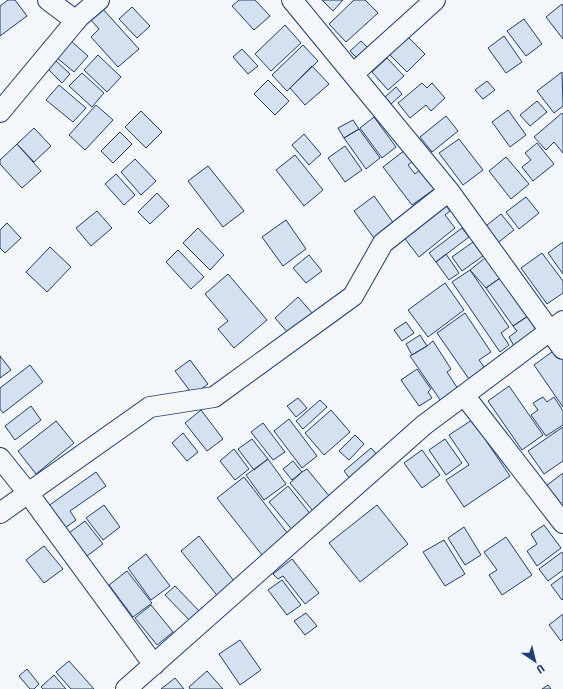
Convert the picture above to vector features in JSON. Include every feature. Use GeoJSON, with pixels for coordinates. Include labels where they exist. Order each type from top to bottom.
{"type":"FeatureCollection","features":[{"type":"Feature","properties":{"kind":"street"},"geometry":{"type":"LineString","coordinates":[[48,0],[76,22]]}},
{"type":"Feature","properties":{"kind":"street"},"geometry":{"type":"LineString","coordinates":[[0,112],[79,18],[99,0]]}},
{"type":"Feature","properties":{"kind":"street"},"geometry":{"type":"LineString","coordinates":[[292,0],[449,191],[557,326],[563,349]]}},
{"type":"Feature","properties":{"kind":"street"},"geometry":{"type":"LineString","coordinates":[[353,74],[434,0]]}},
{"type":"Feature","properties":{"kind":"street"},"geometry":{"type":"LineString","coordinates":[[0,513],[150,407],[214,397],[353,296],[383,243],[449,191]]}},
{"type":"Feature","properties":{"kind":"street"},"geometry":{"type":"LineString","coordinates":[[126,689],[424,425],[557,326]]}},
{"type":"Feature","properties":{"kind":"street"},"geometry":{"type":"LineString","coordinates":[[464,395],[563,523]]}},
{"type":"Feature","properties":{"kind":"street"},"geometry":{"type":"LineString","coordinates":[[0,458],[28,493],[154,665]]}},
{"type":"Feature","properties":{"kind":"building"},"geometry":{"type":"Polygon","coordinates":[[[8,0],[15,0],[27,16],[0,36],[0,6],[8,0]]]}},
{"type":"Feature","properties":{"kind":"building"},"geometry":{"type":"Polygon","coordinates":[[[239,0],[255,0],[270,16],[254,30],[232,6],[239,0]]]}},
{"type":"Feature","properties":{"kind":"building"},"geometry":{"type":"Polygon","coordinates":[[[322,0],[343,0],[333,11],[322,0]]]}},
{"type":"Feature","properties":{"kind":"building"},"geometry":{"type":"Polygon","coordinates":[[[354,0],[365,0],[378,13],[346,42],[329,24],[354,0]]]}},
{"type":"Feature","properties":{"kind":"building"},"geometry":{"type":"Polygon","coordinates":[[[562,4],[563,6],[563,39],[546,17],[562,4]]]}},
{"type":"Feature","properties":{"kind":"building"},"geometry":{"type":"Polygon","coordinates":[[[101,7],[139,49],[118,67],[91,37],[99,29],[89,18],[101,7]]]}},
{"type":"Feature","properties":{"kind":"building"},"geometry":{"type":"Polygon","coordinates":[[[132,7],[150,26],[137,38],[119,19],[132,7]]]}},
{"type":"Feature","properties":{"kind":"building"},"geometry":{"type":"Polygon","coordinates":[[[524,19],[542,44],[526,56],[507,31],[524,19]]]}},
{"type":"Feature","properties":{"kind":"building"},"geometry":{"type":"Polygon","coordinates":[[[285,25],[301,43],[271,71],[255,54],[285,25]]]}},
{"type":"Feature","properties":{"kind":"building"},"geometry":{"type":"Polygon","coordinates":[[[504,36],[522,62],[506,73],[488,48],[504,36]]]}},
{"type":"Feature","properties":{"kind":"building"},"geometry":{"type":"Polygon","coordinates":[[[408,37],[425,54],[407,72],[390,55],[408,37]]]}},
{"type":"Feature","properties":{"kind":"building"},"geometry":{"type":"Polygon","coordinates":[[[71,41],[88,56],[74,72],[56,57],[71,41]]]}},
{"type":"Feature","properties":{"kind":"building"},"geometry":{"type":"Polygon","coordinates":[[[361,41],[368,48],[357,58],[350,51],[361,41]]]}},
{"type":"Feature","properties":{"kind":"building"},"geometry":{"type":"Polygon","coordinates":[[[303,45],[318,61],[287,91],[272,75],[303,45]]]}},
{"type":"Feature","properties":{"kind":"building"},"geometry":{"type":"Polygon","coordinates":[[[242,49],[258,66],[248,74],[233,57],[242,49]]]}},
{"type":"Feature","properties":{"kind":"building"},"geometry":{"type":"Polygon","coordinates":[[[98,55],[121,77],[107,92],[84,70],[98,55]]]}},
{"type":"Feature","properties":{"kind":"building"},"geometry":{"type":"Polygon","coordinates":[[[387,58],[404,76],[388,90],[372,72],[387,58]]]}},
{"type":"Feature","properties":{"kind":"building"},"geometry":{"type":"Polygon","coordinates":[[[54,59],[70,74],[62,83],[46,67],[54,59]]]}},
{"type":"Feature","properties":{"kind":"building"},"geometry":{"type":"Polygon","coordinates":[[[312,66],[329,84],[305,105],[290,88],[312,66]]]}},
{"type":"Feature","properties":{"kind":"building"},"geometry":{"type":"Polygon","coordinates":[[[562,72],[563,106],[554,113],[537,91],[562,72]]]}},
{"type":"Feature","properties":{"kind":"building"},"geometry":{"type":"Polygon","coordinates":[[[82,73],[104,93],[92,107],[69,86],[82,73]]]}},
{"type":"Feature","properties":{"kind":"building"},"geometry":{"type":"Polygon","coordinates":[[[268,80],[289,101],[275,115],[254,94],[268,80]]]}},
{"type":"Feature","properties":{"kind":"building"},"geometry":{"type":"Polygon","coordinates":[[[487,81],[495,90],[483,99],[475,90],[487,81]]]}},
{"type":"Feature","properties":{"kind":"building"},"geometry":{"type":"Polygon","coordinates":[[[422,83],[427,88],[432,83],[445,98],[431,111],[426,105],[410,118],[398,103],[422,83]]]}},
{"type":"Feature","properties":{"kind":"building"},"geometry":{"type":"Polygon","coordinates":[[[59,85],[86,108],[73,122],[46,100],[59,85]]]}},
{"type":"Feature","properties":{"kind":"building"},"geometry":{"type":"Polygon","coordinates":[[[396,87],[402,94],[391,104],[385,97],[396,87]]]}},
{"type":"Feature","properties":{"kind":"building"},"geometry":{"type":"Polygon","coordinates":[[[537,101],[547,112],[530,126],[520,115],[537,101]]]}},
{"type":"Feature","properties":{"kind":"building"},"geometry":{"type":"Polygon","coordinates":[[[96,105],[113,120],[85,150],[69,135],[96,105]]]}},
{"type":"Feature","properties":{"kind":"building"},"geometry":{"type":"Polygon","coordinates":[[[508,110],[526,135],[510,147],[492,122],[508,110]]]}},
{"type":"Feature","properties":{"kind":"building"},"geometry":{"type":"Polygon","coordinates":[[[141,111],[162,132],[146,148],[125,127],[141,111]]]}},
{"type":"Feature","properties":{"kind":"building"},"geometry":{"type":"Polygon","coordinates":[[[562,113],[563,153],[554,142],[546,150],[534,137],[562,113]]]}},
{"type":"Feature","properties":{"kind":"building"},"geometry":{"type":"Polygon","coordinates":[[[446,116],[458,131],[432,152],[420,137],[446,116]]]}},
{"type":"Feature","properties":{"kind":"building"},"geometry":{"type":"Polygon","coordinates":[[[374,117],[396,147],[382,158],[360,128],[374,117]]]}},
{"type":"Feature","properties":{"kind":"building"},"geometry":{"type":"Polygon","coordinates":[[[353,120],[359,129],[344,138],[338,128],[353,120]]]}},
{"type":"Feature","properties":{"kind":"building"},"geometry":{"type":"Polygon","coordinates":[[[34,128],[51,146],[34,162],[17,144],[34,128]]]}},
{"type":"Feature","properties":{"kind":"building"},"geometry":{"type":"Polygon","coordinates":[[[359,129],[380,158],[366,169],[344,138],[359,129]]]}},
{"type":"Feature","properties":{"kind":"building"},"geometry":{"type":"Polygon","coordinates":[[[120,132],[132,144],[113,163],[101,151],[120,132]]]}},
{"type":"Feature","properties":{"kind":"building"},"geometry":{"type":"Polygon","coordinates":[[[304,134],[321,154],[309,165],[292,145],[304,134]]]}},
{"type":"Feature","properties":{"kind":"building"},"geometry":{"type":"Polygon","coordinates":[[[459,139],[483,170],[463,185],[439,153],[459,139]]]}},
{"type":"Feature","properties":{"kind":"building"},"geometry":{"type":"Polygon","coordinates":[[[537,143],[554,164],[533,181],[522,167],[531,160],[525,153],[537,143]]]}},
{"type":"Feature","properties":{"kind":"building"},"geometry":{"type":"Polygon","coordinates":[[[17,144],[41,171],[22,188],[0,164],[0,160],[17,144]]]}},
{"type":"Feature","properties":{"kind":"building"},"geometry":{"type":"Polygon","coordinates":[[[345,146],[362,170],[345,182],[328,158],[345,146]]]}},
{"type":"Feature","properties":{"kind":"building"},"geometry":{"type":"Polygon","coordinates":[[[405,150],[413,161],[408,165],[415,174],[421,169],[436,188],[412,205],[383,167],[405,150]]]}},
{"type":"Feature","properties":{"kind":"building"},"geometry":{"type":"Polygon","coordinates":[[[295,155],[323,190],[304,206],[276,170],[295,155]]]}},
{"type":"Feature","properties":{"kind":"building"},"geometry":{"type":"Polygon","coordinates":[[[506,157],[529,184],[511,199],[489,171],[506,157]]]}},
{"type":"Feature","properties":{"kind":"building"},"geometry":{"type":"Polygon","coordinates":[[[135,159],[156,181],[141,195],[121,172],[135,159]]]}},
{"type":"Feature","properties":{"kind":"building"},"geometry":{"type":"Polygon","coordinates":[[[208,166],[244,211],[223,227],[188,181],[208,166]]]}},
{"type":"Feature","properties":{"kind":"building"},"geometry":{"type":"Polygon","coordinates":[[[116,174],[135,195],[124,205],[105,184],[116,174]]]}},
{"type":"Feature","properties":{"kind":"building"},"geometry":{"type":"Polygon","coordinates":[[[157,193],[169,206],[150,224],[138,212],[157,193]]]}},
{"type":"Feature","properties":{"kind":"building"},"geometry":{"type":"Polygon","coordinates":[[[374,196],[397,228],[377,242],[354,211],[374,196]]]}},
{"type":"Feature","properties":{"kind":"building"},"geometry":{"type":"Polygon","coordinates":[[[526,197],[539,213],[519,229],[506,212],[526,197]]]}},
{"type":"Feature","properties":{"kind":"building"},"geometry":{"type":"Polygon","coordinates":[[[444,203],[450,211],[445,215],[455,228],[419,257],[402,235],[444,203]]]}},
{"type":"Feature","properties":{"kind":"building"},"geometry":{"type":"Polygon","coordinates":[[[97,211],[112,228],[91,246],[76,228],[97,211]]]}},
{"type":"Feature","properties":{"kind":"building"},"geometry":{"type":"Polygon","coordinates":[[[501,214],[514,230],[495,245],[482,229],[501,214]]]}},
{"type":"Feature","properties":{"kind":"building"},"geometry":{"type":"Polygon","coordinates":[[[286,220],[306,249],[283,266],[262,237],[286,220]]]}},
{"type":"Feature","properties":{"kind":"building"},"geometry":{"type":"Polygon","coordinates":[[[7,223],[21,238],[5,253],[0,248],[0,230],[7,223]]]}},
{"type":"Feature","properties":{"kind":"building"},"geometry":{"type":"Polygon","coordinates":[[[198,228],[224,255],[210,270],[183,243],[198,228]]]}},
{"type":"Feature","properties":{"kind":"building"},"geometry":{"type":"Polygon","coordinates":[[[462,228],[469,237],[436,262],[429,253],[462,228]]]}},
{"type":"Feature","properties":{"kind":"building"},"geometry":{"type":"Polygon","coordinates":[[[473,242],[483,256],[462,271],[452,257],[473,242]]]}},
{"type":"Feature","properties":{"kind":"building"},"geometry":{"type":"Polygon","coordinates":[[[563,242],[563,274],[548,253],[563,242]]]}},
{"type":"Feature","properties":{"kind":"building"},"geometry":{"type":"Polygon","coordinates":[[[50,247],[71,267],[47,292],[26,272],[50,247]]]}},
{"type":"Feature","properties":{"kind":"building"},"geometry":{"type":"Polygon","coordinates":[[[178,250],[204,277],[191,289],[166,262],[178,250]]]}},
{"type":"Feature","properties":{"kind":"building"},"geometry":{"type":"Polygon","coordinates":[[[542,253],[563,281],[563,293],[547,304],[521,268],[542,253]]]}},
{"type":"Feature","properties":{"kind":"building"},"geometry":{"type":"Polygon","coordinates":[[[446,254],[459,273],[449,280],[436,262],[446,254]]]}},
{"type":"Feature","properties":{"kind":"building"},"geometry":{"type":"Polygon","coordinates":[[[309,255],[322,271],[306,283],[293,268],[309,255]]]}},
{"type":"Feature","properties":{"kind":"building"},"geometry":{"type":"Polygon","coordinates":[[[485,258],[500,278],[486,288],[470,270],[485,258]]]}},
{"type":"Feature","properties":{"kind":"building"},"geometry":{"type":"Polygon","coordinates":[[[470,270],[509,327],[501,333],[509,345],[500,352],[452,282],[470,270]]]}},
{"type":"Feature","properties":{"kind":"building"},"geometry":{"type":"Polygon","coordinates":[[[228,274],[267,320],[234,348],[218,329],[228,321],[205,294],[228,274]]]}},
{"type":"Feature","properties":{"kind":"building"},"geometry":{"type":"Polygon","coordinates":[[[500,278],[528,316],[513,326],[486,288],[500,278]]]}},
{"type":"Feature","properties":{"kind":"building"},"geometry":{"type":"Polygon","coordinates":[[[445,283],[464,310],[428,337],[408,310],[445,283]]]}},
{"type":"Feature","properties":{"kind":"building"},"geometry":{"type":"Polygon","coordinates":[[[298,297],[313,314],[290,335],[275,318],[298,297]]]}},
{"type":"Feature","properties":{"kind":"building"},"geometry":{"type":"Polygon","coordinates":[[[465,313],[491,352],[479,360],[487,371],[471,382],[437,333],[465,313]]]}},
{"type":"Feature","properties":{"kind":"building"},"geometry":{"type":"Polygon","coordinates":[[[528,316],[537,332],[514,346],[509,337],[517,331],[513,326],[528,316]]]}},
{"type":"Feature","properties":{"kind":"building"},"geometry":{"type":"Polygon","coordinates":[[[406,322],[414,333],[402,341],[394,330],[406,322]]]}},
{"type":"Feature","properties":{"kind":"building"},"geometry":{"type":"Polygon","coordinates":[[[420,335],[427,346],[412,355],[406,344],[420,335]]]}},
{"type":"Feature","properties":{"kind":"building"},"geometry":{"type":"Polygon","coordinates":[[[433,341],[451,369],[447,372],[460,392],[443,404],[410,356],[433,341]]]}},
{"type":"Feature","properties":{"kind":"building"},"geometry":{"type":"Polygon","coordinates":[[[556,349],[563,358],[563,407],[534,365],[556,349]]]}},
{"type":"Feature","properties":{"kind":"building"},"geometry":{"type":"Polygon","coordinates":[[[0,356],[11,370],[0,378],[0,356]]]}},
{"type":"Feature","properties":{"kind":"building"},"geometry":{"type":"Polygon","coordinates":[[[190,360],[208,384],[193,395],[175,371],[190,360]]]}},
{"type":"Feature","properties":{"kind":"building"},"geometry":{"type":"Polygon","coordinates":[[[30,365],[43,382],[3,413],[0,409],[0,388],[30,365]]]}},
{"type":"Feature","properties":{"kind":"building"},"geometry":{"type":"Polygon","coordinates":[[[417,369],[431,389],[428,392],[432,398],[419,406],[401,380],[417,369]]]}},
{"type":"Feature","properties":{"kind":"building"},"geometry":{"type":"Polygon","coordinates":[[[509,386],[543,435],[522,450],[488,401],[509,386]]]}},
{"type":"Feature","properties":{"kind":"building"},"geometry":{"type":"Polygon","coordinates":[[[543,397],[547,402],[554,397],[563,411],[563,425],[546,436],[531,415],[538,410],[533,403],[543,397]]]}},
{"type":"Feature","properties":{"kind":"building"},"geometry":{"type":"Polygon","coordinates":[[[298,398],[307,408],[296,417],[287,406],[298,398]]]}},
{"type":"Feature","properties":{"kind":"building"},"geometry":{"type":"Polygon","coordinates":[[[320,400],[327,407],[303,429],[296,421],[320,400]]]}},
{"type":"Feature","properties":{"kind":"building"},"geometry":{"type":"Polygon","coordinates":[[[31,406],[41,420],[15,440],[5,426],[31,406]]]}},
{"type":"Feature","properties":{"kind":"building"},"geometry":{"type":"Polygon","coordinates":[[[201,410],[223,439],[207,451],[185,423],[201,410]]]}},
{"type":"Feature","properties":{"kind":"building"},"geometry":{"type":"Polygon","coordinates":[[[331,410],[350,432],[324,455],[305,433],[331,410]]]}},
{"type":"Feature","properties":{"kind":"building"},"geometry":{"type":"Polygon","coordinates":[[[289,419],[317,456],[302,468],[274,431],[289,419]]]}},
{"type":"Feature","properties":{"kind":"building"},"geometry":{"type":"Polygon","coordinates":[[[472,420],[510,476],[464,507],[446,480],[469,465],[449,435],[472,420]]]}},
{"type":"Feature","properties":{"kind":"building"},"geometry":{"type":"Polygon","coordinates":[[[56,421],[74,443],[36,474],[18,451],[56,421]]]}},
{"type":"Feature","properties":{"kind":"building"},"geometry":{"type":"Polygon","coordinates":[[[263,423],[285,452],[273,460],[251,432],[263,423]]]}},
{"type":"Feature","properties":{"kind":"building"},"geometry":{"type":"Polygon","coordinates":[[[563,427],[563,461],[544,474],[528,451],[563,427]]]}},
{"type":"Feature","properties":{"kind":"building"},"geometry":{"type":"Polygon","coordinates":[[[183,433],[198,452],[187,461],[172,443],[183,433]]]}},
{"type":"Feature","properties":{"kind":"building"},"geometry":{"type":"Polygon","coordinates":[[[355,435],[364,444],[349,460],[339,451],[355,435]]]}},
{"type":"Feature","properties":{"kind":"building"},"geometry":{"type":"Polygon","coordinates":[[[252,439],[268,459],[254,470],[238,449],[252,439]]]}},
{"type":"Feature","properties":{"kind":"building"},"geometry":{"type":"Polygon","coordinates":[[[445,439],[462,463],[446,475],[429,450],[445,439]]]}},
{"type":"Feature","properties":{"kind":"building"},"geometry":{"type":"Polygon","coordinates":[[[371,448],[379,457],[351,480],[344,471],[371,448]]]}},
{"type":"Feature","properties":{"kind":"building"},"geometry":{"type":"Polygon","coordinates":[[[234,449],[249,469],[235,480],[220,461],[234,449]]]}},
{"type":"Feature","properties":{"kind":"building"},"geometry":{"type":"Polygon","coordinates":[[[422,450],[440,475],[422,488],[404,463],[422,450]]]}},
{"type":"Feature","properties":{"kind":"building"},"geometry":{"type":"Polygon","coordinates":[[[268,459],[286,484],[264,500],[246,475],[268,459]]]}},
{"type":"Feature","properties":{"kind":"building"},"geometry":{"type":"Polygon","coordinates":[[[293,461],[302,472],[292,480],[283,469],[293,461]]]}},
{"type":"Feature","properties":{"kind":"building"},"geometry":{"type":"Polygon","coordinates":[[[307,469],[330,497],[313,511],[290,483],[307,469]]]}},
{"type":"Feature","properties":{"kind":"building"},"geometry":{"type":"Polygon","coordinates":[[[96,472],[106,486],[70,511],[76,520],[61,531],[44,509],[96,472]]]}},
{"type":"Feature","properties":{"kind":"building"},"geometry":{"type":"Polygon","coordinates":[[[563,473],[563,508],[546,486],[563,473]]]}},
{"type":"Feature","properties":{"kind":"building"},"geometry":{"type":"Polygon","coordinates":[[[244,477],[288,534],[262,555],[217,498],[244,477]]]}},
{"type":"Feature","properties":{"kind":"building"},"geometry":{"type":"Polygon","coordinates":[[[288,486],[312,516],[294,532],[269,502],[288,486]]]}},
{"type":"Feature","properties":{"kind":"building"},"geometry":{"type":"Polygon","coordinates":[[[104,505],[120,527],[103,540],[86,518],[104,505]]]}},
{"type":"Feature","properties":{"kind":"building"},"geometry":{"type":"Polygon","coordinates":[[[377,505],[408,544],[360,582],[329,543],[377,505]]]}},
{"type":"Feature","properties":{"kind":"building"},"geometry":{"type":"Polygon","coordinates":[[[85,521],[103,544],[87,556],[69,533],[85,521]]]}},
{"type":"Feature","properties":{"kind":"building"},"geometry":{"type":"Polygon","coordinates":[[[544,525],[561,548],[537,566],[527,551],[537,544],[531,534],[544,525]]]}},
{"type":"Feature","properties":{"kind":"building"},"geometry":{"type":"Polygon","coordinates":[[[464,527],[481,555],[465,565],[448,538],[464,527]]]}},
{"type":"Feature","properties":{"kind":"building"},"geometry":{"type":"Polygon","coordinates":[[[199,536],[237,585],[220,599],[181,551],[199,536]]]}},
{"type":"Feature","properties":{"kind":"building"},"geometry":{"type":"Polygon","coordinates":[[[506,537],[532,575],[502,595],[489,575],[497,570],[484,552],[506,537]]]}},
{"type":"Feature","properties":{"kind":"building"},"geometry":{"type":"Polygon","coordinates":[[[444,540],[465,574],[445,586],[423,552],[444,540]]]}},
{"type":"Feature","properties":{"kind":"building"},"geometry":{"type":"Polygon","coordinates":[[[44,546],[63,569],[44,583],[26,560],[44,546]]]}},
{"type":"Feature","properties":{"kind":"building"},"geometry":{"type":"Polygon","coordinates":[[[562,552],[563,570],[548,581],[539,569],[562,552]]]}},
{"type":"Feature","properties":{"kind":"building"},"geometry":{"type":"Polygon","coordinates":[[[146,554],[170,586],[151,600],[128,568],[146,554]]]}},
{"type":"Feature","properties":{"kind":"building"},"geometry":{"type":"Polygon","coordinates":[[[292,559],[319,593],[305,604],[283,576],[278,579],[273,574],[292,559]]]}},
{"type":"Feature","properties":{"kind":"building"},"geometry":{"type":"Polygon","coordinates":[[[127,571],[152,603],[133,617],[109,585],[127,571]]]}},
{"type":"Feature","properties":{"kind":"building"},"geometry":{"type":"Polygon","coordinates":[[[563,576],[563,599],[562,600],[551,585],[563,576]]]}},
{"type":"Feature","properties":{"kind":"building"},"geometry":{"type":"Polygon","coordinates":[[[282,580],[301,605],[287,615],[268,590],[282,580]]]}},
{"type":"Feature","properties":{"kind":"building"},"geometry":{"type":"Polygon","coordinates":[[[175,586],[203,615],[193,624],[165,595],[175,586]]]}},
{"type":"Feature","properties":{"kind":"building"},"geometry":{"type":"Polygon","coordinates":[[[151,605],[173,632],[157,645],[135,618],[151,605]]]}},
{"type":"Feature","properties":{"kind":"building"},"geometry":{"type":"Polygon","coordinates":[[[306,613],[317,626],[305,635],[294,621],[306,613]]]}},
{"type":"Feature","properties":{"kind":"building"},"geometry":{"type":"Polygon","coordinates":[[[563,614],[563,639],[561,641],[549,625],[563,614]]]}},
{"type":"Feature","properties":{"kind":"building"},"geometry":{"type":"Polygon","coordinates":[[[240,640],[261,670],[240,685],[219,654],[240,640]]]}},
{"type":"Feature","properties":{"kind":"building"},"geometry":{"type":"Polygon","coordinates":[[[69,661],[94,689],[71,689],[56,672],[69,661]]]}},
{"type":"Feature","properties":{"kind":"building"},"geometry":{"type":"Polygon","coordinates":[[[27,669],[39,684],[34,689],[30,689],[19,676],[27,669]]]}},
{"type":"Feature","properties":{"kind":"building"},"geometry":{"type":"Polygon","coordinates":[[[207,671],[223,689],[190,689],[189,687],[207,671]]]}},
{"type":"Feature","properties":{"kind":"building"},"geometry":{"type":"Polygon","coordinates":[[[54,675],[66,689],[43,689],[41,687],[54,675]]]}},
{"type":"Feature","properties":{"kind":"building"},"geometry":{"type":"Polygon","coordinates":[[[175,678],[184,689],[161,689],[175,678]]]}},
{"type":"Feature","properties":{"kind":"building"},"geometry":{"type":"Polygon","coordinates":[[[548,685],[551,689],[542,689],[548,685]]]}}]}
